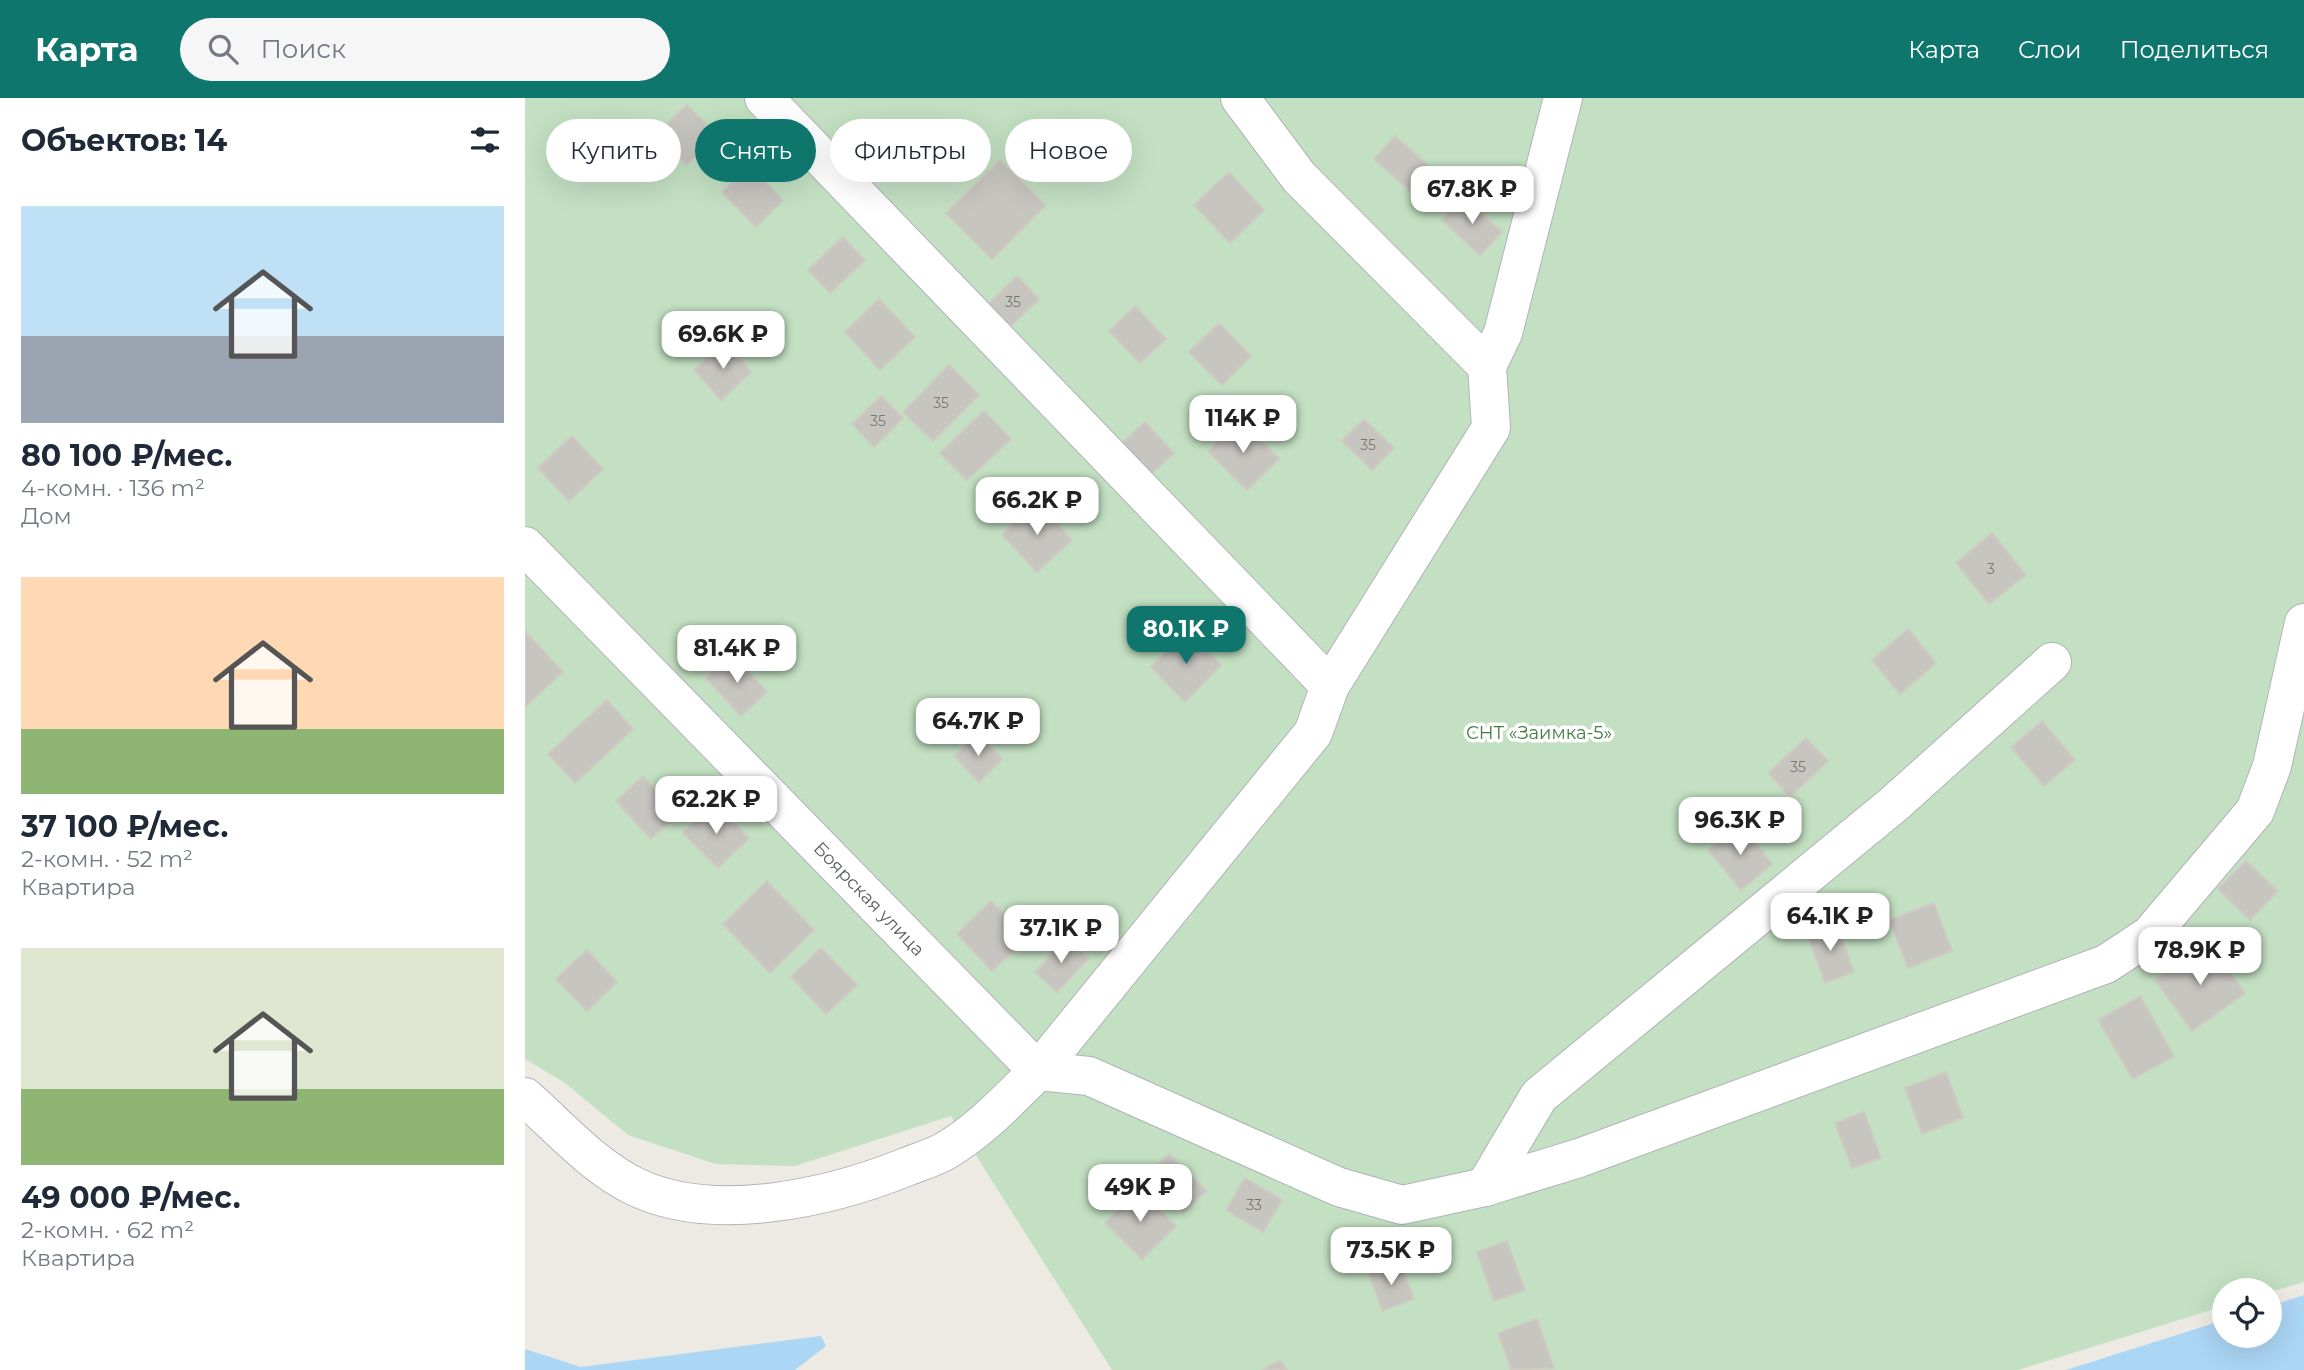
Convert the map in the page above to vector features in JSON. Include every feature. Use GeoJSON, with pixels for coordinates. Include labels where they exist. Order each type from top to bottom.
{"type":"FeatureCollection","features":[{"type":"Feature","properties":{"kind":"lane"},"geometry":{"type":"LineString","coordinates":[[764,98],[1330,686]]}},
{"type":"Feature","properties":{"kind":"lane"},"geometry":{"type":"LineString","coordinates":[[1240,98],[1299,177],[1487,366]]}},
{"type":"Feature","properties":{"kind":"lane"},"geometry":{"type":"LineString","coordinates":[[525,1097],[611,1173],[638,1188],[684,1203],[724,1206],[815,1196],[880,1177],[945,1151],[989,1119],[1038,1071],[1313,733],[1330,686],[1492,428],[1487,366],[1503,332],[1563,98]]}},
{"type":"Feature","properties":{"kind":"lane","name":"Боярская улица"},"geometry":{"type":"LineString","coordinates":[[525,546],[1038,1071]]}},
{"type":"Feature","properties":{"kind":"lane"},"geometry":{"type":"LineString","coordinates":[[1038,1071],[1089,1076],[1339,1187],[1402,1205],[1485,1187],[1579,1158],[2106,964],[2150,935],[2255,811],[2272,766],[2304,623]]}},
{"type":"Feature","properties":{"kind":"lane"},"geometry":{"type":"LineString","coordinates":[[1485,1187],[1539,1096],[1894,804],[2052,662]]}},
{"type":"Feature","properties":{"kind":"green space","name":"СНТ «Заимка-5»"},"geometry":{"type":"Polygon","coordinates":[[[525,98],[2304,98],[2304,1282],[2282,1288],[2282,1278],[2212,1278],[2212,1310],[2018,1370],[1112,1370],[951,1116],[795,1166],[716,1164],[628,1135],[565,1083],[525,1059],[525,98]]]}},
{"type":"Feature","properties":{"kind":"water"},"geometry":{"type":"Polygon","coordinates":[[[2304,1295],[2304,1370],[2066,1370],[2212,1324],[2212,1348],[2282,1348],[2282,1302],[2304,1295]]]}},
{"type":"Feature","properties":{"kind":"water"},"geometry":{"type":"Polygon","coordinates":[[[821,1336],[826,1346],[795,1370],[525,1370],[525,1349],[581,1367],[821,1336]]]}},
{"type":"Feature","properties":{"kind":"building"},"geometry":{"type":"Polygon","coordinates":[[[687,105],[701,119],[695,119],[695,157],[686,165],[681,160],[681,119],[672,119],[687,105]]]}},
{"type":"Feature","properties":{"kind":"building"},"geometry":{"type":"Polygon","coordinates":[[[1395,136],[1434,171],[1413,194],[1374,159],[1395,136]]]}},
{"type":"Feature","properties":{"kind":"building"},"geometry":{"type":"Polygon","coordinates":[[[1000,160],[1005,165],[1005,182],[1022,182],[1046,205],[992,259],[946,213],[978,182],[991,182],[991,169],[1000,160]]]}},
{"type":"Feature","properties":{"kind":"building"},"geometry":{"type":"Polygon","coordinates":[[[1229,172],[1264,210],[1230,243],[1194,205],[1229,172]]]}},
{"type":"Feature","properties":{"kind":"building"},"geometry":{"type":"Polygon","coordinates":[[[732,182],[766,182],[783,200],[756,227],[722,192],[732,182]]]}},
{"type":"Feature","properties":{"kind":"building"},"geometry":{"type":"Polygon","coordinates":[[[1463,197],[1502,232],[1480,255],[1442,220],[1463,197]]]}},
{"type":"Feature","properties":{"kind":"building"},"geometry":{"type":"Polygon","coordinates":[[[843,237],[865,260],[830,293],[808,270],[843,237]]]}},
{"type":"Feature","properties":{"kind":"building"},"geometry":{"type":"Polygon","coordinates":[[[1017,276],[1039,299],[1009,328],[987,305],[1017,276]]]}},
{"type":"Feature","properties":{"kind":"building"},"geometry":{"type":"Polygon","coordinates":[[[879,299],[915,337],[880,370],[845,332],[879,299]]]}},
{"type":"Feature","properties":{"kind":"building"},"geometry":{"type":"Polygon","coordinates":[[[1135,306],[1166,339],[1140,363],[1109,331],[1135,306]]]}},
{"type":"Feature","properties":{"kind":"building"},"geometry":{"type":"Polygon","coordinates":[[[1219,323],[1251,356],[1222,385],[1189,352],[1219,323]]]}},
{"type":"Feature","properties":{"kind":"building"},"geometry":{"type":"Polygon","coordinates":[[[725,342],[751,372],[721,400],[694,370],[725,342]]]}},
{"type":"Feature","properties":{"kind":"building"},"geometry":{"type":"Polygon","coordinates":[[[949,365],[979,395],[933,441],[903,412],[949,365]]]}},
{"type":"Feature","properties":{"kind":"building"},"geometry":{"type":"Polygon","coordinates":[[[881,396],[903,418],[874,447],[852,424],[881,396]]]}},
{"type":"Feature","properties":{"kind":"building"},"geometry":{"type":"Polygon","coordinates":[[[984,411],[1011,439],[967,480],[940,453],[984,411]]]}},
{"type":"Feature","properties":{"kind":"building"},"geometry":{"type":"Polygon","coordinates":[[[1240,419],[1279,459],[1247,490],[1208,451],[1240,419]]]}},
{"type":"Feature","properties":{"kind":"building"},"geometry":{"type":"Polygon","coordinates":[[[1364,419],[1394,448],[1372,470],[1342,441],[1364,419]]]}},
{"type":"Feature","properties":{"kind":"building"},"geometry":{"type":"Polygon","coordinates":[[[1145,422],[1174,453],[1151,474],[1122,443],[1145,422]]]}},
{"type":"Feature","properties":{"kind":"building"},"geometry":{"type":"Polygon","coordinates":[[[572,436],[603,469],[569,501],[538,468],[572,436]]]}},
{"type":"Feature","properties":{"kind":"building"},"geometry":{"type":"Polygon","coordinates":[[[1036,502],[1072,540],[1037,572],[1002,535],[1036,502]]]}},
{"type":"Feature","properties":{"kind":"building"},"geometry":{"type":"Polygon","coordinates":[[[1992,533],[2026,575],[1989,604],[1956,563],[1992,533]]]}},
{"type":"Feature","properties":{"kind":"building"},"geometry":{"type":"Polygon","coordinates":[[[1908,629],[1936,663],[1900,694],[1872,660],[1908,629]]]}},
{"type":"Feature","properties":{"kind":"building"},"geometry":{"type":"Polygon","coordinates":[[[1187,630],[1221,665],[1185,702],[1151,667],[1187,630]]]}},
{"type":"Feature","properties":{"kind":"building"},"geometry":{"type":"Polygon","coordinates":[[[525,631],[563,672],[525,707],[525,631]]]}},
{"type":"Feature","properties":{"kind":"building"},"geometry":{"type":"Polygon","coordinates":[[[732,654],[767,692],[741,716],[706,678],[732,654]]]}},
{"type":"Feature","properties":{"kind":"building"},"geometry":{"type":"Polygon","coordinates":[[[607,700],[633,729],[575,783],[548,754],[607,700]]]}},
{"type":"Feature","properties":{"kind":"building"},"geometry":{"type":"Polygon","coordinates":[[[2042,721],[2075,760],[2044,786],[2011,747],[2042,721]]]}},
{"type":"Feature","properties":{"kind":"building"},"geometry":{"type":"Polygon","coordinates":[[[978,734],[1002,759],[979,782],[954,756],[978,734]]]}},
{"type":"Feature","properties":{"kind":"building"},"geometry":{"type":"Polygon","coordinates":[[[1806,738],[1828,761],[1790,797],[1768,773],[1806,738]]]}},
{"type":"Feature","properties":{"kind":"building"},"geometry":{"type":"Polygon","coordinates":[[[643,776],[678,814],[651,839],[616,801],[643,776]]]}},
{"type":"Feature","properties":{"kind":"building"},"geometry":{"type":"Polygon","coordinates":[[[714,803],[749,838],[718,868],[683,833],[714,803]]]}},
{"type":"Feature","properties":{"kind":"building"},"geometry":{"type":"Polygon","coordinates":[[[1740,824],[1772,864],[1741,890],[1708,850],[1740,824]]]}},
{"type":"Feature","properties":{"kind":"building"},"geometry":{"type":"Polygon","coordinates":[[[2246,861],[2278,891],[2250,920],[2218,889],[2246,861]]]}},
{"type":"Feature","properties":{"kind":"building"},"geometry":{"type":"Polygon","coordinates":[[[767,881],[814,930],[770,973],[723,924],[767,881]]]}},
{"type":"Feature","properties":{"kind":"building"},"geometry":{"type":"Polygon","coordinates":[[[991,901],[1027,939],[992,971],[957,934],[991,901]]]}},
{"type":"Feature","properties":{"kind":"building"},"geometry":{"type":"Polygon","coordinates":[[[1934,903],[1952,951],[1908,968],[1889,920],[1934,903]]]}},
{"type":"Feature","properties":{"kind":"building"},"geometry":{"type":"Polygon","coordinates":[[[1836,923],[1854,972],[1825,983],[1807,934],[1836,923]]]}},
{"type":"Feature","properties":{"kind":"building"},"geometry":{"type":"Polygon","coordinates":[[[1066,939],[1088,959],[1057,992],[1035,972],[1066,939]]]}},
{"type":"Feature","properties":{"kind":"building"},"geometry":{"type":"Polygon","coordinates":[[[2208,943],[2245,993],[2192,1031],[2155,980],[2208,943]]]}},
{"type":"Feature","properties":{"kind":"building"},"geometry":{"type":"Polygon","coordinates":[[[821,948],[857,985],[826,1014],[791,977],[821,948]]]}},
{"type":"Feature","properties":{"kind":"building"},"geometry":{"type":"Polygon","coordinates":[[[587,950],[617,982],[587,1011],[556,979],[587,950]]]}},
{"type":"Feature","properties":{"kind":"building"},"geometry":{"type":"Polygon","coordinates":[[[2140,996],[2174,1056],[2133,1079],[2098,1020],[2140,996]]]}},
{"type":"Feature","properties":{"kind":"building"},"geometry":{"type":"Polygon","coordinates":[[[1946,1072],[1963,1118],[1922,1134],[1905,1088],[1946,1072]]]}},
{"type":"Feature","properties":{"kind":"building"},"geometry":{"type":"Polygon","coordinates":[[[1864,1112],[1881,1158],[1852,1168],[1835,1123],[1864,1112]]]}},
{"type":"Feature","properties":{"kind":"building"},"geometry":{"type":"Polygon","coordinates":[[[1169,1154],[1206,1191],[1183,1213],[1146,1176],[1169,1154]]]}},
{"type":"Feature","properties":{"kind":"building"},"geometry":{"type":"Polygon","coordinates":[[[1245,1178],[1282,1200],[1263,1232],[1226,1210],[1245,1178]]]}},
{"type":"Feature","properties":{"kind":"building"},"geometry":{"type":"Polygon","coordinates":[[[1139,1189],[1176,1226],[1142,1259],[1105,1223],[1139,1189]]]}},
{"type":"Feature","properties":{"kind":"building"},"geometry":{"type":"Polygon","coordinates":[[[1507,1241],[1525,1290],[1494,1301],[1477,1252],[1507,1241]]]}},
{"type":"Feature","properties":{"kind":"building"},"geometry":{"type":"Polygon","coordinates":[[[1400,1262],[1414,1299],[1382,1311],[1369,1274],[1400,1262]]]}},
{"type":"Feature","properties":{"kind":"building"},"geometry":{"type":"Polygon","coordinates":[[[1537,1319],[1554,1368],[1511,1370],[1498,1333],[1537,1319]]]}},
{"type":"Feature","properties":{"kind":"building"},"geometry":{"type":"Polygon","coordinates":[[[1280,1360],[1287,1370],[1263,1370],[1280,1360]]]}}]}
